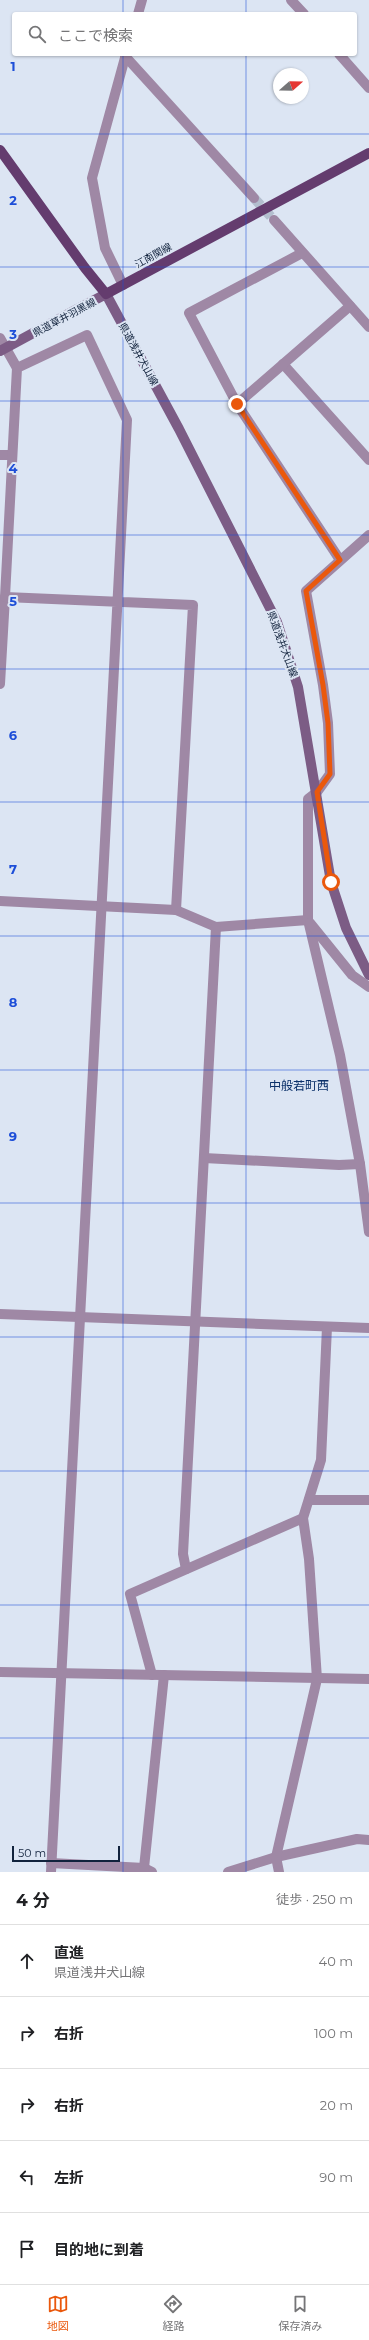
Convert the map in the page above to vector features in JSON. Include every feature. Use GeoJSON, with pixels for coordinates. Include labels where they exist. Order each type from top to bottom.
{"type":"FeatureCollection","features":[{"type":"Feature","properties":{"kind":"main road"},"geometry":{"type":"LineString","coordinates":[[0,150],[92,278],[106,294]]}},
{"type":"Feature","properties":{"kind":"main road","name":"江南関線"},"geometry":{"type":"LineString","coordinates":[[106,294],[369,153]]}},
{"type":"Feature","properties":{"kind":"main road","name":"県道草井羽黒線"},"geometry":{"type":"LineString","coordinates":[[0,352],[106,294]]}},
{"type":"Feature","properties":{"kind":"main road","name":"県道浅井犬山線"},"geometry":{"type":"LineString","coordinates":[[106,294],[179,429],[277,622],[298,687],[317,792],[331,882],[346,928],[369,975]]}},
{"type":"Feature","properties":{"kind":"street"},"geometry":{"type":"LineString","coordinates":[[139,12],[142,0]]}},
{"type":"Feature","properties":{"kind":"street"},"geometry":{"type":"LineString","coordinates":[[291,0],[302,12]]}},
{"type":"Feature","properties":{"kind":"street"},"geometry":{"type":"LineString","coordinates":[[123,285],[105,248],[92,178],[126,56]]}},
{"type":"Feature","properties":{"kind":"street"},"geometry":{"type":"LineString","coordinates":[[127,56],[254,198]]}},
{"type":"Feature","properties":{"kind":"street"},"geometry":{"type":"LineString","coordinates":[[341,56],[369,88]]}},
{"type":"Feature","properties":{"kind":"street"},"geometry":{"type":"LineString","coordinates":[[0,158],[11,166]]}},
{"type":"Feature","properties":{"kind":"street"},"geometry":{"type":"LineString","coordinates":[[274,220],[369,327]]}},
{"type":"Feature","properties":{"kind":"street"},"geometry":{"type":"LineString","coordinates":[[302,253],[189,313],[237,404],[340,560]]}},
{"type":"Feature","properties":{"kind":"street"},"geometry":{"type":"LineString","coordinates":[[237,404],[350,306]]}},
{"type":"Feature","properties":{"kind":"street"},"geometry":{"type":"LineString","coordinates":[[17,368],[87,334],[127,420],[51,1867],[148,1870],[164,1676]]}},
{"type":"Feature","properties":{"kind":"street"},"geometry":{"type":"LineString","coordinates":[[0,338],[17,368],[11,455],[0,684]]}},
{"type":"Feature","properties":{"kind":"street"},"geometry":{"type":"LineString","coordinates":[[283,364],[369,460]]}},
{"type":"Feature","properties":{"kind":"street"},"geometry":{"type":"LineString","coordinates":[[0,455],[11,455]]}},
{"type":"Feature","properties":{"kind":"street"},"geometry":{"type":"LineString","coordinates":[[369,535],[306,591],[323,685],[328,723],[330,774],[317,792],[308,799],[308,920],[340,1055],[360,1164],[369,1232]]}},
{"type":"Feature","properties":{"kind":"street"},"geometry":{"type":"LineString","coordinates":[[4,597],[193,605],[176,910]]}},
{"type":"Feature","properties":{"kind":"street"},"geometry":{"type":"LineString","coordinates":[[0,901],[176,910],[216,927],[308,920]]}},
{"type":"Feature","properties":{"kind":"street"},"geometry":{"type":"LineString","coordinates":[[308,920],[352,975],[369,987]]}},
{"type":"Feature","properties":{"kind":"street"},"geometry":{"type":"LineString","coordinates":[[186,1569],[183,1554],[216,927]]}},
{"type":"Feature","properties":{"kind":"street"},"geometry":{"type":"LineString","coordinates":[[204,1158],[339,1165],[360,1164]]}},
{"type":"Feature","properties":{"kind":"street"},"geometry":{"type":"LineString","coordinates":[[0,1314],[194,1323],[369,1328]]}},
{"type":"Feature","properties":{"kind":"street"},"geometry":{"type":"LineString","coordinates":[[279,1872],[276,1857],[316,1679],[309,1559],[303,1518],[321,1460],[327,1326]]}},
{"type":"Feature","properties":{"kind":"street"},"geometry":{"type":"LineString","coordinates":[[309,1500],[369,1500]]}},
{"type":"Feature","properties":{"kind":"street"},"geometry":{"type":"LineString","coordinates":[[152,1675],[130,1594],[303,1518]]}},
{"type":"Feature","properties":{"kind":"street"},"geometry":{"type":"LineString","coordinates":[[0,1672],[369,1679]]}},
{"type":"Feature","properties":{"kind":"street"},"geometry":{"type":"LineString","coordinates":[[228,1872],[276,1857],[357,1839],[369,1840]]}},
{"type":"Feature","properties":{"kind":"tunnel"},"geometry":{"type":"LineString","coordinates":[[254,198],[274,220]]}},
{"type":"Feature","properties":{"kind":"district","name":"中般若町西"},"geometry":{"type":"Point","coordinates":[299,1086]}},
{"type":"Feature","properties":{"kind":"route"},"geometry":{"type":"LineString","coordinates":[[237,404],[340,560],[306,591],[323,685],[328,723],[330,774],[317,792],[331,882]]}}]}
